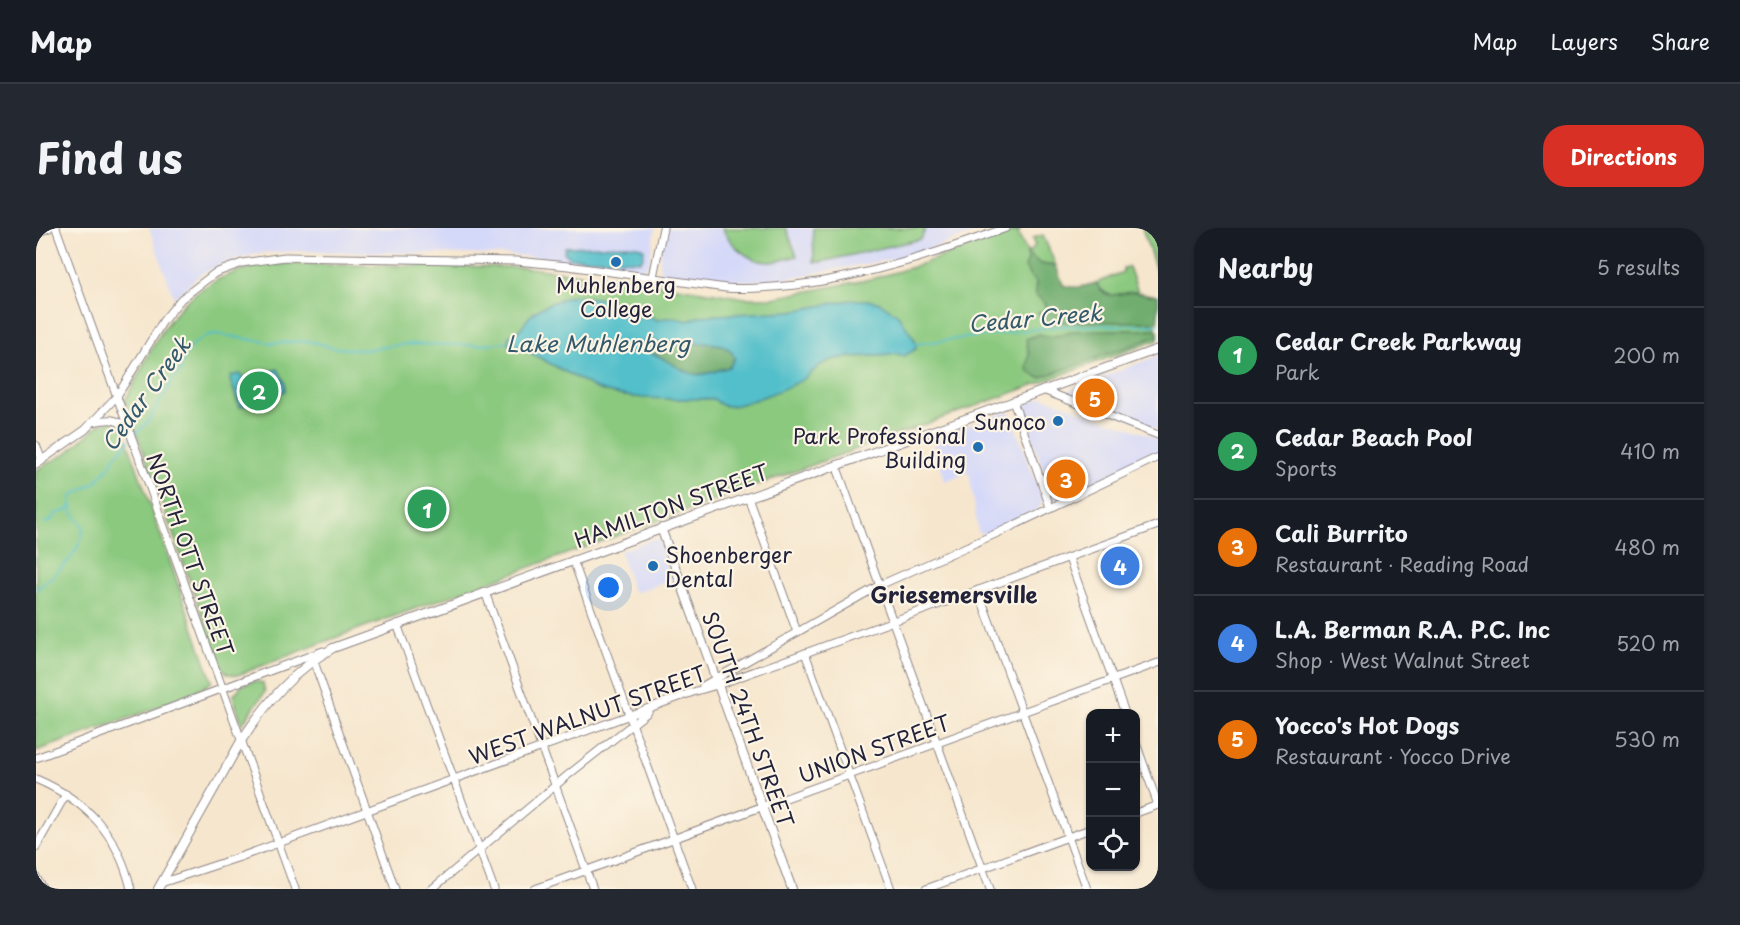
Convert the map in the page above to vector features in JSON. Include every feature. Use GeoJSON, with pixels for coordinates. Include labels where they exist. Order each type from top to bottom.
{"type":"FeatureCollection","features":[{"type":"Feature","properties":{"kind":"main road","name":"HAMILTON STREET"},"geometry":{"type":"LineString","coordinates":[[159,886],[241,741],[274,696],[297,672],[333,648],[1158,349]]}},
{"type":"Feature","properties":{"kind":"main road","name":"SOUTH 24TH STREET"},"geometry":{"type":"LineString","coordinates":[[661,528],[792,889]]}},
{"type":"Feature","properties":{"kind":"street"},"geometry":{"type":"LineString","coordinates":[[36,233],[49,228]]}},
{"type":"Feature","properties":{"kind":"street","name":"NORTH OTT STREET"},"geometry":{"type":"LineString","coordinates":[[56,228],[295,889]]}},
{"type":"Feature","properties":{"kind":"street"},"geometry":{"type":"LineString","coordinates":[[652,278],[663,228]]}},
{"type":"Feature","properties":{"kind":"street"},"geometry":{"type":"LineString","coordinates":[[36,445],[39,462],[68,443],[92,423],[117,396],[163,321],[181,298],[215,273],[249,261],[285,257],[517,261],[732,289],[831,280],[885,268],[1006,228]]}},
{"type":"Feature","properties":{"kind":"street"},"geometry":{"type":"LineString","coordinates":[[1043,390],[1158,435]]}},
{"type":"Feature","properties":{"kind":"street"},"geometry":{"type":"LineString","coordinates":[[1013,401],[1050,507]]}},
{"type":"Feature","properties":{"kind":"street"},"geometry":{"type":"LineString","coordinates":[[92,423],[114,419],[122,423],[130,432]]}},
{"type":"Feature","properties":{"kind":"street"},"geometry":{"type":"LineString","coordinates":[[716,682],[880,585],[1002,531],[1158,457]]}},
{"type":"Feature","properties":{"kind":"street"},"geometry":{"type":"LineString","coordinates":[[836,465],[990,889]]}},
{"type":"Feature","properties":{"kind":"street"},"geometry":{"type":"LineString","coordinates":[[748,497],[798,632]]}},
{"type":"Feature","properties":{"kind":"street","name":"WEST WALNUT STREET"},"geometry":{"type":"LineString","coordinates":[[159,886],[655,707],[716,682],[805,653],[1158,527]]}},
{"type":"Feature","properties":{"kind":"street"},"geometry":{"type":"LineString","coordinates":[[1068,558],[1123,709]]}},
{"type":"Feature","properties":{"kind":"street"},"geometry":{"type":"LineString","coordinates":[[573,560],[692,889]]}},
{"type":"Feature","properties":{"kind":"street"},"geometry":{"type":"LineString","coordinates":[[978,590],[1088,889]]}},
{"type":"Feature","properties":{"kind":"street"},"geometry":{"type":"LineString","coordinates":[[485,592],[593,889]]}},
{"type":"Feature","properties":{"kind":"street"},"geometry":{"type":"LineString","coordinates":[[397,624],[494,889]]}},
{"type":"Feature","properties":{"kind":"street","name":"HAMILTON STREET"},"geometry":{"type":"LineString","coordinates":[[36,758],[222,687],[333,648]]}},
{"type":"Feature","properties":{"kind":"street"},"geometry":{"type":"LineString","coordinates":[[805,653],[891,889]]}},
{"type":"Feature","properties":{"kind":"street"},"geometry":{"type":"LineString","coordinates":[[314,659],[395,889]]}},
{"type":"Feature","properties":{"kind":"street","name":"UNION STREET"},"geometry":{"type":"LineString","coordinates":[[535,889],[1158,663]]}},
{"type":"Feature","properties":{"kind":"street"},"geometry":{"type":"LineString","coordinates":[[432,889],[655,707]]}},
{"type":"Feature","properties":{"kind":"street"},"geometry":{"type":"LineString","coordinates":[[1140,754],[1158,805],[1140,812]]}},
{"type":"Feature","properties":{"kind":"street"},"geometry":{"type":"LineString","coordinates":[[36,779],[66,794],[91,814],[108,835],[124,864],[131,889]]}},
{"type":"Feature","properties":{"kind":"street"},"geometry":{"type":"LineString","coordinates":[[36,847],[66,794]]}},
{"type":"Feature","properties":{"kind":"street"},"geometry":{"type":"LineString","coordinates":[[926,889],[1086,831]]}},
{"type":"Feature","properties":{"kind":"street"},"geometry":{"type":"LineString","coordinates":[[36,877],[43,889]]}},
{"type":"Feature","properties":{"kind":"shaded area","name":"Muhlenberg College"},"geometry":{"type":"Polygon","coordinates":[[[149,228],[655,228],[649,264],[642,270],[514,255],[300,251],[260,253],[221,264],[201,274],[174,298],[149,228]]]}},
{"type":"Feature","properties":{"kind":"shaded area"},"geometry":{"type":"Polygon","coordinates":[[[666,228],[988,228],[904,257],[782,279],[747,281],[716,280],[663,273],[659,268],[662,240],[666,228]]]}},
{"type":"Feature","properties":{"kind":"shaded area"},"geometry":{"type":"Polygon","coordinates":[[[1158,356],[1158,430],[1067,395],[1066,392],[1070,389],[1158,356]]]}},
{"type":"Feature","properties":{"kind":"shaded area"},"geometry":{"type":"Polygon","coordinates":[[[1043,397],[1158,438],[1158,453],[1058,499],[1053,498],[1021,406],[1043,397]]]}},
{"type":"Feature","properties":{"kind":"shaded area"},"geometry":{"type":"Polygon","coordinates":[[[1006,412],[1010,413],[1043,501],[1038,509],[984,535],[978,531],[969,472],[945,481],[933,439],[1006,412]]]}},
{"type":"Feature","properties":{"kind":"shaded area"},"geometry":{"type":"Polygon","coordinates":[[[655,538],[660,542],[674,579],[637,592],[632,590],[620,551],[655,538]]]}},
{"type":"Feature","properties":{"kind":"green space"},"geometry":{"type":"Polygon","coordinates":[[[722,228],[786,228],[797,256],[772,262],[754,259],[735,246],[722,228]]]}},
{"type":"Feature","properties":{"kind":"green space"},"geometry":{"type":"Polygon","coordinates":[[[813,228],[926,228],[921,239],[814,262],[813,228]]]}},
{"type":"Feature","properties":{"kind":"green space"},"geometry":{"type":"Polygon","coordinates":[[[1020,228],[1010,233],[1020,230],[1018,234],[1027,252],[1032,250],[1035,244],[1033,238],[1043,235],[1056,266],[1040,264],[1027,253],[1036,281],[1035,291],[1044,301],[1046,309],[1040,312],[1148,304],[1158,340],[345,634],[238,675],[228,674],[221,667],[125,401],[150,352],[176,312],[192,296],[212,282],[236,272],[266,264],[523,267],[658,284],[745,298],[773,298],[875,278],[913,267],[1020,228]]]}},
{"type":"Feature","properties":{"kind":"green space"},"geometry":{"type":"Polygon","coordinates":[[[1142,228],[1153,228],[1158,244],[1158,276],[1142,228]]]}},
{"type":"Feature","properties":{"kind":"green space"},"geometry":{"type":"Polygon","coordinates":[[[1027,252],[1040,264],[1056,266],[1063,285],[1079,287],[1096,283],[1109,295],[1134,292],[1158,295],[1158,322],[1058,322],[1045,325],[1038,313],[1046,309],[1046,304],[1036,295],[1036,282],[1025,267],[1028,260],[1027,252]]]}},
{"type":"Feature","properties":{"kind":"green space"},"geometry":{"type":"Polygon","coordinates":[[[1129,267],[1138,292],[1110,295],[1096,283],[1123,272],[1123,268],[1129,267]]]}},
{"type":"Feature","properties":{"kind":"green space"},"geometry":{"type":"Polygon","coordinates":[[[1158,330],[1158,336],[1040,378],[1030,373],[1027,368],[1029,355],[1026,339],[1039,334],[1050,337],[1075,331],[1158,330]]]}},
{"type":"Feature","properties":{"kind":"green space"},"geometry":{"type":"Polygon","coordinates":[[[645,340],[722,345],[735,357],[729,367],[700,375],[688,373],[640,348],[645,340]]]}},
{"type":"Feature","properties":{"kind":"green space"},"geometry":{"type":"Polygon","coordinates":[[[112,421],[123,428],[212,681],[203,688],[159,707],[36,751],[36,470],[67,453],[100,424],[112,421]]]}},
{"type":"Feature","properties":{"kind":"green space"},"geometry":{"type":"Polygon","coordinates":[[[254,681],[263,683],[265,692],[242,724],[233,696],[241,686],[254,681]]]}},
{"type":"Feature","properties":{"kind":"water"},"geometry":{"type":"Polygon","coordinates":[[[628,245],[644,249],[640,261],[570,258],[564,252],[565,247],[628,245]]]}},
{"type":"Feature","properties":{"kind":"water","name":"Lake Muhlenberg"},"geometry":{"type":"Polygon","coordinates":[[[572,296],[596,298],[618,304],[637,317],[652,317],[657,320],[676,318],[688,321],[700,316],[792,311],[851,300],[867,300],[880,303],[898,315],[915,340],[916,349],[904,356],[897,354],[848,357],[828,361],[805,378],[789,386],[733,406],[719,404],[714,399],[624,396],[597,389],[514,344],[508,344],[509,336],[519,330],[535,312],[572,296]],[[645,341],[640,348],[694,374],[729,367],[735,358],[730,350],[722,345],[645,341]]]}},
{"type":"Feature","properties":{"kind":"water"},"geometry":{"type":"Polygon","coordinates":[[[278,369],[285,383],[285,391],[240,407],[230,380],[231,376],[240,374],[245,381],[252,378],[259,395],[269,391],[264,382],[257,384],[255,377],[263,374],[266,383],[272,385],[281,382],[280,380],[268,381],[265,373],[278,369]]]}},
{"type":"Feature","properties":{"kind":"waterway","name":"Cedar Creek"},"geometry":{"type":"LineString","coordinates":[[915,344],[1061,326],[1158,325]]}},
{"type":"Feature","properties":{"kind":"waterway","name":"Cedar Creek"},"geometry":{"type":"LineString","coordinates":[[134,436],[150,419],[180,371],[184,357],[193,344],[208,335],[216,334],[272,343],[308,341],[335,348],[363,350],[406,344],[477,345],[508,342]]}},
{"type":"Feature","properties":{"kind":"waterway","name":"Cedar Creek"},"geometry":{"type":"LineString","coordinates":[[36,590],[66,563],[78,546],[83,527],[72,508],[73,495],[95,483],[130,440]]}},
{"type":"Feature","properties":{"kind":"waterway"},"geometry":{"type":"LineString","coordinates":[[45,523],[52,520],[55,514],[68,510],[71,505]]}},
{"type":"Feature","properties":{"kind":"place","name":"Muhlenberg College"},"geometry":{"type":"Point","coordinates":[616,262]}},
{"type":"Feature","properties":{"kind":"place","name":"Cedar Beach Pool"},"geometry":{"type":"Point","coordinates":[259,391]}},
{"type":"Feature","properties":{"kind":"place","name":"Yocco's Hot Dogs"},"geometry":{"type":"Point","coordinates":[1095,398]}},
{"type":"Feature","properties":{"kind":"place","name":"Sunoco"},"geometry":{"type":"Point","coordinates":[1058,421]}},
{"type":"Feature","properties":{"kind":"place","name":"Park Professional Building"},"geometry":{"type":"Point","coordinates":[978,447]}},
{"type":"Feature","properties":{"kind":"place","name":"Cali Burrito"},"geometry":{"type":"Point","coordinates":[1066,479]}},
{"type":"Feature","properties":{"kind":"place","name":"Cedar Creek Parkway"},"geometry":{"type":"Point","coordinates":[427,509]}},
{"type":"Feature","properties":{"kind":"place","name":"Shoenberger Dental"},"geometry":{"type":"Point","coordinates":[653,566]}},
{"type":"Feature","properties":{"kind":"place","name":"L.A. Berman R.A. P.C. Inc"},"geometry":{"type":"Point","coordinates":[1120,566]}},
{"type":"Feature","properties":{"kind":"district","name":"Griesemersville"},"geometry":{"type":"Point","coordinates":[954,593]}}]}
